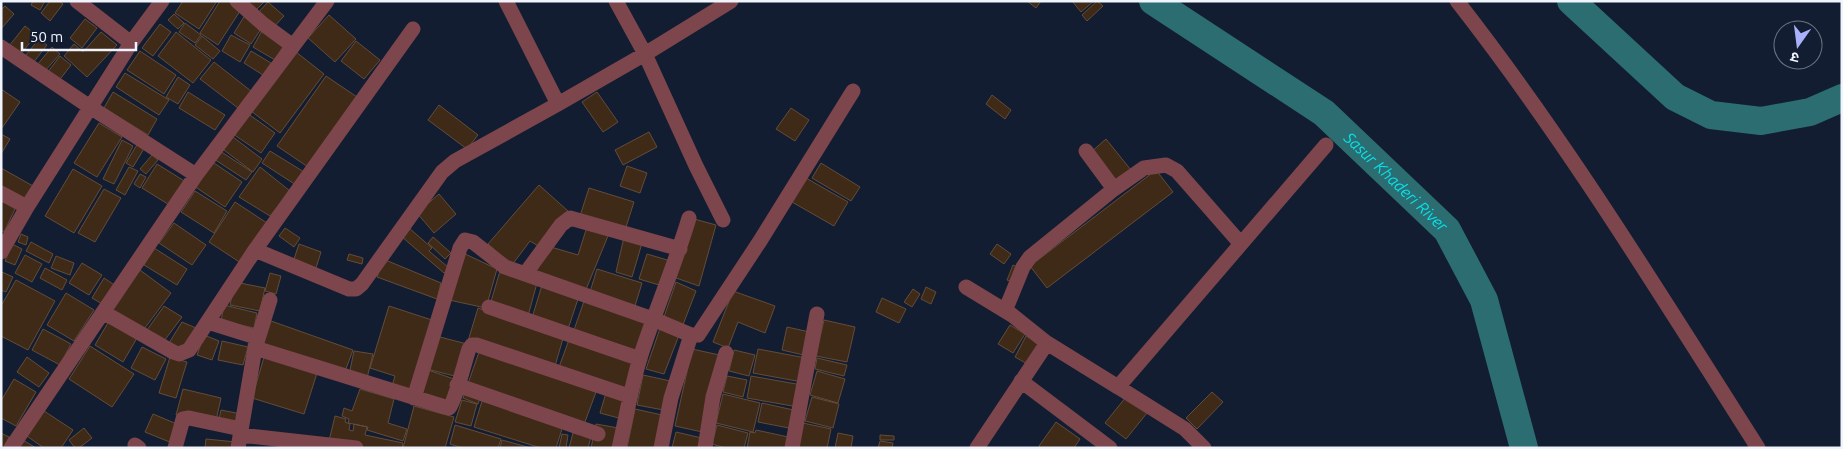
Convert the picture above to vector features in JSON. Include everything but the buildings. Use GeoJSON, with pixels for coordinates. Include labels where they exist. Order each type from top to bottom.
{"type":"FeatureCollection","features":[{"type":"Feature","properties":{"kind":"street"},"geometry":{"type":"LineString","coordinates":[[77,1],[131,43]]}},
{"type":"Feature","properties":{"kind":"street"},"geometry":{"type":"LineString","coordinates":[[1,252],[27,207],[131,43],[162,1]]}},
{"type":"Feature","properties":{"kind":"street"},"geometry":{"type":"LineString","coordinates":[[237,1],[263,24],[293,46]]}},
{"type":"Feature","properties":{"kind":"street"},"geometry":{"type":"LineString","coordinates":[[11,448],[196,175],[327,1]]}},
{"type":"Feature","properties":{"kind":"street"},"geometry":{"type":"LineString","coordinates":[[506,1],[558,104]]}},
{"type":"Feature","properties":{"kind":"street"},"geometry":{"type":"LineString","coordinates":[[616,1],[645,54],[723,220]]}},
{"type":"Feature","properties":{"kind":"street"},"geometry":{"type":"LineString","coordinates":[[255,250],[349,289],[356,289],[362,284],[442,172],[455,161],[645,54],[730,1]]}},
{"type":"Feature","properties":{"kind":"street"},"geometry":{"type":"LineString","coordinates":[[1457,1],[1506,63],[1606,210],[1758,448]]}},
{"type":"Feature","properties":{"kind":"street"},"geometry":{"type":"LineString","coordinates":[[103,312],[179,354],[190,350],[255,250],[413,28]]}},
{"type":"Feature","properties":{"kind":"street"},"geometry":{"type":"LineString","coordinates":[[1,47],[196,175]]}},
{"type":"Feature","properties":{"kind":"street"},"geometry":{"type":"LineString","coordinates":[[414,398],[462,243],[465,240],[469,240],[505,267],[654,319],[691,335],[701,333],[853,91]]}},
{"type":"Feature","properties":{"kind":"street"},"geometry":{"type":"LineString","coordinates":[[1118,387],[1326,145]]}},
{"type":"Feature","properties":{"kind":"street"},"geometry":{"type":"LineString","coordinates":[[1086,151],[1114,189]]}},
{"type":"Feature","properties":{"kind":"street"},"geometry":{"type":"LineString","coordinates":[[1005,310],[1023,267],[1030,257],[1114,189],[1144,168],[1166,165],[1177,171],[1241,244]]}},
{"type":"Feature","properties":{"kind":"street"},"geometry":{"type":"LineString","coordinates":[[1,193],[27,207]]}},
{"type":"Feature","properties":{"kind":"street"},"geometry":{"type":"LineString","coordinates":[[525,274],[561,225],[570,218],[680,249]]}},
{"type":"Feature","properties":{"kind":"street"},"geometry":{"type":"LineString","coordinates":[[619,448],[629,396],[640,359],[680,249],[689,218]]}},
{"type":"Feature","properties":{"kind":"street"},"geometry":{"type":"LineString","coordinates":[[966,287],[1005,310],[1047,343],[1185,430],[1204,448]]}},
{"type":"Feature","properties":{"kind":"street"},"geometry":{"type":"LineString","coordinates":[[255,348],[270,300]]}},
{"type":"Feature","properties":{"kind":"street"},"geometry":{"type":"LineString","coordinates":[[489,307],[640,359]]}},
{"type":"Feature","properties":{"kind":"street"},"geometry":{"type":"LineString","coordinates":[[792,448],[817,314]]}},
{"type":"Feature","properties":{"kind":"street"},"geometry":{"type":"LineString","coordinates":[[208,322],[256,337],[240,437]]}},
{"type":"Feature","properties":{"kind":"street"},"geometry":{"type":"LineString","coordinates":[[661,448],[671,398],[691,335]]}},
{"type":"Feature","properties":{"kind":"street"},"geometry":{"type":"LineString","coordinates":[[976,448],[1047,343]]}},
{"type":"Feature","properties":{"kind":"street"},"geometry":{"type":"LineString","coordinates":[[255,348],[449,408],[454,402],[457,385],[472,345],[477,345],[629,396]]}},
{"type":"Feature","properties":{"kind":"street"},"geometry":{"type":"LineString","coordinates":[[705,448],[713,397],[726,353]]}},
{"type":"Feature","properties":{"kind":"street"},"geometry":{"type":"LineString","coordinates":[[1021,381],[1110,448]]}},
{"type":"Feature","properties":{"kind":"street"},"geometry":{"type":"LineString","coordinates":[[457,385],[598,434]]}},
{"type":"Feature","properties":{"kind":"street"},"geometry":{"type":"LineString","coordinates":[[175,448],[183,419],[189,418],[240,437],[356,448]]}},
{"type":"Feature","properties":{"kind":"waterway","name":"Sasur Khaderi River"},"geometry":{"type":"LineString","coordinates":[[1153,1],[1324,113],[1447,230],[1484,300],[1524,448]]}},
{"type":"Feature","properties":{"kind":"waterway","name":"Sasur Khaderi River"},"geometry":{"type":"LineString","coordinates":[[1571,1],[1675,97],[1711,115],[1761,121],[1810,112],[1842,98]]}}]}
